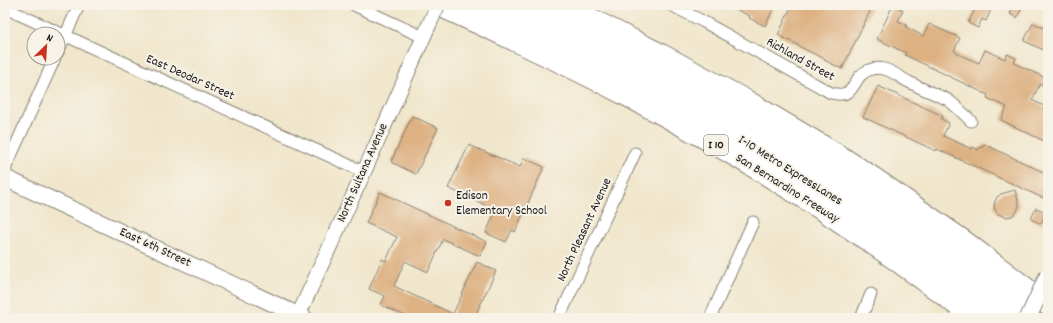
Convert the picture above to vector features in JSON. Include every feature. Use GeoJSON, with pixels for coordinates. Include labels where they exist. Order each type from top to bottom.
{"type":"FeatureCollection","features":[{"type":"Feature","properties":{"kind":"highway","name":"San Bernardino Freeway"},"geometry":{"type":"LineString","coordinates":[[438,5],[538,51],[598,81],[715,144],[860,234],[974,318]]}},
{"type":"Feature","properties":{"kind":"highway","name":"I-10 Metro ExpressLanes"},"geometry":{"type":"LineString","coordinates":[[478,5],[616,70],[777,161],[884,230],[1001,318]]}},
{"type":"Feature","properties":{"kind":"highway","name":"I-10 Metro ExpressLanes"},"geometry":{"type":"LineString","coordinates":[[521,5],[581,33],[691,90],[791,147],[890,212],[949,254],[1031,318]]}},
{"type":"Feature","properties":{"kind":"highway"},"geometry":{"type":"LineString","coordinates":[[562,5],[662,54],[745,100],[841,157],[965,242],[1048,305]]}},
{"type":"Feature","properties":{"kind":"highway"},"geometry":{"type":"LineString","coordinates":[[570,5],[591,19]]}},
{"type":"Feature","properties":{"kind":"main road","name":"East 6th Street"},"geometry":{"type":"LineString","coordinates":[[5,178],[300,317]]}},
{"type":"Feature","properties":{"kind":"main road"},"geometry":{"type":"LineString","coordinates":[[1028,318],[1048,275]]}},
{"type":"Feature","properties":{"kind":"street"},"geometry":{"type":"LineString","coordinates":[[66,34],[80,5]]}},
{"type":"Feature","properties":{"kind":"street"},"geometry":{"type":"LineString","coordinates":[[354,5],[426,32]]}},
{"type":"Feature","properties":{"kind":"street","name":"North Sultana Avenue"},"geometry":{"type":"LineString","coordinates":[[300,317],[438,5]]}},
{"type":"Feature","properties":{"kind":"street","name":"Richland Street"},"geometry":{"type":"LineString","coordinates":[[671,5],[711,25],[831,94],[843,95],[849,92],[861,75],[868,70],[877,68],[885,69],[908,82],[948,100],[971,121]]}},
{"type":"Feature","properties":{"kind":"street","name":"East Deodar Street"},"geometry":{"type":"LineString","coordinates":[[5,8],[44,26]]}},
{"type":"Feature","properties":{"kind":"street","name":"East Deodar Street"},"geometry":{"type":"LineString","coordinates":[[66,36],[364,172]]}},
{"type":"Feature","properties":{"kind":"street"},"geometry":{"type":"LineString","coordinates":[[5,169],[51,66]]}},
{"type":"Feature","properties":{"kind":"street","name":"North Pleasant Avenue"},"geometry":{"type":"LineString","coordinates":[[560,318],[635,153]]}},
{"type":"Feature","properties":{"kind":"street"},"geometry":{"type":"LineString","coordinates":[[710,318],[753,222]]}},
{"type":"Feature","properties":{"kind":"street"},"geometry":{"type":"LineString","coordinates":[[861,318],[871,294]]}},
{"type":"Feature","properties":{"kind":"building"},"geometry":{"type":"Polygon","coordinates":[[[726,5],[775,5],[765,26],[749,18],[750,16],[726,5]]]}},
{"type":"Feature","properties":{"kind":"building"},"geometry":{"type":"Polygon","coordinates":[[[792,5],[873,5],[842,69],[778,35],[792,5]]]}},
{"type":"Feature","properties":{"kind":"building"},"geometry":{"type":"Polygon","coordinates":[[[893,5],[903,10],[898,21],[907,25],[906,27],[923,36],[929,24],[960,38],[954,51],[962,56],[979,63],[985,50],[1005,59],[1007,54],[1016,58],[1014,63],[1048,79],[1048,88],[1040,84],[1032,100],[1048,108],[1048,143],[1001,120],[1007,107],[987,98],[988,95],[905,55],[906,53],[877,39],[893,5]]]}},
{"type":"Feature","properties":{"kind":"building"},"geometry":{"type":"Polygon","coordinates":[[[977,5],[993,5],[986,21],[982,19],[978,28],[968,23],[977,5]]]}},
{"type":"Feature","properties":{"kind":"building"},"geometry":{"type":"Polygon","coordinates":[[[1014,5],[1023,5],[1017,18],[1010,14],[1014,5]]]}},
{"type":"Feature","properties":{"kind":"building"},"geometry":{"type":"Polygon","coordinates":[[[1033,23],[1048,30],[1048,52],[1024,41],[1033,23]]]}},
{"type":"Feature","properties":{"kind":"building"},"geometry":{"type":"Polygon","coordinates":[[[878,86],[943,116],[941,119],[949,123],[943,136],[972,149],[973,147],[978,150],[980,147],[982,148],[984,144],[1043,172],[1048,176],[1048,188],[1043,198],[863,117],[878,86]]]}},
{"type":"Feature","properties":{"kind":"building"},"geometry":{"type":"Polygon","coordinates":[[[412,116],[438,128],[416,174],[391,162],[412,116]]]}},
{"type":"Feature","properties":{"kind":"building"},"geometry":{"type":"Polygon","coordinates":[[[469,145],[520,167],[524,158],[544,167],[515,232],[512,230],[506,242],[486,233],[496,210],[448,188],[469,145]]]}},
{"type":"Feature","properties":{"kind":"building"},"geometry":{"type":"Polygon","coordinates":[[[1015,190],[1019,204],[1016,213],[1007,217],[998,214],[994,206],[997,197],[1001,194],[1015,190]]]}},
{"type":"Feature","properties":{"kind":"building"},"geometry":{"type":"Polygon","coordinates":[[[380,192],[487,242],[480,256],[443,239],[428,272],[405,261],[394,286],[453,314],[477,262],[496,271],[474,318],[410,318],[381,305],[385,296],[369,289],[382,259],[386,261],[397,237],[366,223],[380,192]]]}},
{"type":"Feature","properties":{"kind":"building"},"geometry":{"type":"Polygon","coordinates":[[[1036,208],[1046,212],[1041,224],[1031,219],[1036,208]]]}},
{"type":"Feature","properties":{"kind":"place","name":"Edison Elementary School"},"geometry":{"type":"Point","coordinates":[448,203]}}]}
